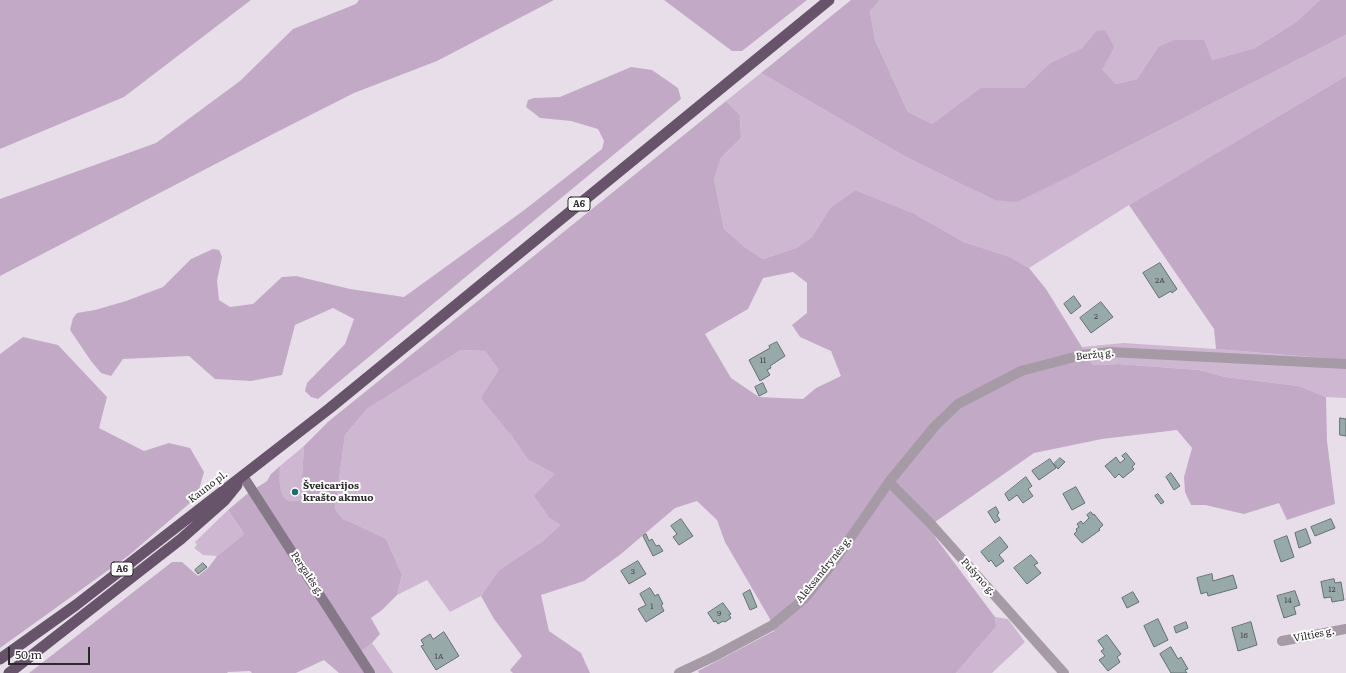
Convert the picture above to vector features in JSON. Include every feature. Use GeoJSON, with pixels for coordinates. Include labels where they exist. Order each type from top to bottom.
{"type":"FeatureCollection","features":[{"type":"Feature","properties":{"kind":"highway","name":"A6"},"geometry":{"type":"LineString","coordinates":[[243,476],[330,408],[829,0]]}},
{"type":"Feature","properties":{"kind":"highway","name":"Kauno pl."},"geometry":{"type":"LineString","coordinates":[[0,659],[76,605],[228,486],[243,476]]}},
{"type":"Feature","properties":{"kind":"highway","name":"Kauno pl."},"geometry":{"type":"LineString","coordinates":[[9,673],[181,539],[224,501],[243,476]]}},
{"type":"Feature","properties":{"kind":"main road","name":"Pergalės g."},"geometry":{"type":"LineString","coordinates":[[243,476],[370,673]]}},
{"type":"Feature","properties":{"kind":"street","name":"Beržų g."},"geometry":{"type":"LineString","coordinates":[[889,482],[935,426],[958,404],[1021,372],[1082,355],[1110,352],[1346,364]]}},
{"type":"Feature","properties":{"kind":"street","name":"Aleksandrynės g."},"geometry":{"type":"LineString","coordinates":[[679,673],[713,657],[771,626],[804,599],[833,563],[889,482]]}},
{"type":"Feature","properties":{"kind":"street","name":"Pušyno g."},"geometry":{"type":"LineString","coordinates":[[889,482],[930,523],[1064,673]]}},
{"type":"Feature","properties":{"kind":"street","name":"Vilties g."},"geometry":{"type":"LineString","coordinates":[[1282,641],[1346,628]]}},
{"type":"Feature","properties":{"kind":"shaded area"},"geometry":{"type":"Polygon","coordinates":[[[0,0],[251,0],[124,97],[0,149],[0,0]]]}},
{"type":"Feature","properties":{"kind":"shaded area"},"geometry":{"type":"Polygon","coordinates":[[[359,0],[554,0],[437,61],[354,93],[0,276],[0,199],[156,143],[240,81],[293,29],[356,4],[359,0]]]}},
{"type":"Feature","properties":{"kind":"shaded area"},"geometry":{"type":"Polygon","coordinates":[[[664,0],[807,0],[742,51],[732,51],[664,0]]]}},
{"type":"Feature","properties":{"kind":"shaded area"},"geometry":{"type":"Polygon","coordinates":[[[851,0],[880,0],[870,11],[875,40],[908,112],[932,124],[980,88],[1024,88],[1050,63],[1082,48],[1096,31],[1105,30],[1114,47],[1102,70],[1116,84],[1137,79],[1158,47],[1174,40],[1204,40],[1212,60],[1255,48],[1296,22],[1320,0],[1346,0],[1346,35],[1017,202],[994,200],[906,157],[761,73],[851,0]]]}},
{"type":"Feature","properties":{"kind":"shaded area"},"geometry":{"type":"Polygon","coordinates":[[[880,0],[1320,0],[1296,22],[1255,48],[1212,60],[1158,47],[1137,79],[1116,84],[1102,71],[1096,31],[1082,48],[1050,63],[1024,88],[980,88],[932,124],[908,112],[875,40],[870,11],[880,0]]]}},
{"type":"Feature","properties":{"kind":"shaded area"},"geometry":{"type":"Polygon","coordinates":[[[1346,35],[1346,76],[1129,205],[1029,268],[1010,257],[964,242],[913,213],[855,190],[830,208],[812,237],[796,248],[763,259],[746,248],[724,229],[714,179],[721,158],[741,138],[740,115],[726,101],[761,73],[906,157],[994,200],[1082,170],[1346,35]]]}},
{"type":"Feature","properties":{"kind":"shaded area"},"geometry":{"type":"Polygon","coordinates":[[[631,67],[652,70],[678,88],[681,99],[318,399],[311,397],[305,391],[307,383],[345,344],[354,319],[333,308],[295,325],[282,375],[251,381],[215,379],[189,356],[123,359],[111,376],[101,373],[70,330],[73,318],[77,313],[95,310],[126,301],[163,287],[191,259],[213,249],[219,250],[222,257],[217,281],[219,300],[230,307],[253,304],[282,277],[296,276],[350,289],[404,297],[523,211],[602,149],[604,141],[598,129],[571,121],[540,118],[526,107],[528,100],[534,98],[560,97],[631,67]]]}},
{"type":"Feature","properties":{"kind":"shaded area"},"geometry":{"type":"Polygon","coordinates":[[[1346,76],[1346,360],[1216,349],[1214,329],[1129,205],[1346,76]]]}},
{"type":"Feature","properties":{"kind":"shaded area"},"geometry":{"type":"Polygon","coordinates":[[[726,101],[740,115],[741,138],[721,158],[714,179],[724,229],[746,248],[763,259],[796,248],[812,237],[830,208],[855,190],[913,213],[964,242],[1010,257],[1029,268],[1046,289],[1093,365],[1119,364],[1199,370],[1225,377],[1299,386],[1326,397],[1327,441],[1335,504],[1287,520],[1279,503],[1244,514],[1205,505],[1191,505],[1185,492],[1184,477],[1192,448],[1177,430],[1102,439],[1034,453],[935,522],[935,537],[995,617],[996,627],[956,673],[699,673],[698,671],[774,631],[770,619],[725,542],[717,520],[697,501],[675,508],[621,554],[584,581],[541,595],[549,631],[581,653],[590,673],[513,673],[510,670],[522,656],[494,619],[481,596],[499,570],[543,541],[560,525],[550,518],[534,496],[555,474],[528,460],[511,435],[481,398],[499,370],[485,351],[461,350],[367,409],[345,435],[335,509],[343,519],[386,539],[402,575],[397,595],[382,610],[371,618],[380,634],[372,643],[356,655],[366,673],[339,673],[324,660],[296,673],[252,673],[250,671],[227,673],[29,673],[172,562],[182,562],[198,576],[209,567],[217,556],[244,534],[228,510],[247,494],[267,481],[271,474],[280,466],[280,486],[283,495],[290,501],[304,500],[307,496],[302,478],[304,446],[329,421],[726,101]],[[793,272],[763,278],[748,309],[705,334],[731,378],[759,397],[803,399],[816,388],[841,376],[831,351],[800,337],[792,325],[807,313],[807,283],[793,272]]]}},
{"type":"Feature","properties":{"kind":"shaded area"},"geometry":{"type":"Polygon","coordinates":[[[23,337],[58,345],[107,397],[99,428],[144,451],[169,443],[190,448],[204,472],[197,497],[128,556],[0,648],[0,354],[23,337]]]}},
{"type":"Feature","properties":{"kind":"shaded area"},"geometry":{"type":"Polygon","coordinates":[[[1123,343],[1346,360],[1346,398],[1326,397],[1299,386],[1225,377],[1199,370],[1119,364],[1093,365],[1082,347],[1123,343]]]}},
{"type":"Feature","properties":{"kind":"shaded area"},"geometry":{"type":"Polygon","coordinates":[[[461,350],[485,351],[499,370],[511,435],[528,460],[555,474],[550,518],[560,525],[543,541],[499,570],[481,596],[450,612],[427,580],[397,595],[402,575],[386,539],[343,519],[335,509],[345,435],[367,409],[461,350]]]}},
{"type":"Feature","properties":{"kind":"shaded area"},"geometry":{"type":"Polygon","coordinates":[[[304,446],[302,478],[307,496],[304,500],[290,501],[286,499],[281,491],[280,466],[304,446]]]}},
{"type":"Feature","properties":{"kind":"shaded area"},"geometry":{"type":"Polygon","coordinates":[[[228,510],[244,534],[217,556],[203,555],[194,548],[197,545],[195,542],[228,510]]]}},
{"type":"Feature","properties":{"kind":"shaded area"},"geometry":{"type":"Polygon","coordinates":[[[995,617],[1008,619],[1025,642],[992,673],[956,673],[996,627],[995,617]]]}},
{"type":"Feature","properties":{"kind":"shaded area"},"geometry":{"type":"Polygon","coordinates":[[[372,643],[393,673],[366,673],[356,655],[372,643]]]}},
{"type":"Feature","properties":{"kind":"building"},"geometry":{"type":"Polygon","coordinates":[[[1160,263],[1177,289],[1172,293],[1171,291],[1159,298],[1143,273],[1160,263]]]}},
{"type":"Feature","properties":{"kind":"building"},"geometry":{"type":"Polygon","coordinates":[[[1074,296],[1081,306],[1071,314],[1064,304],[1074,296]]]}},
{"type":"Feature","properties":{"kind":"building"},"geometry":{"type":"Polygon","coordinates":[[[1101,302],[1113,317],[1091,333],[1080,318],[1101,302]]]}},
{"type":"Feature","properties":{"kind":"building"},"geometry":{"type":"Polygon","coordinates":[[[777,342],[785,356],[770,366],[771,368],[767,370],[770,375],[760,381],[749,360],[770,348],[769,346],[777,342]]]}},
{"type":"Feature","properties":{"kind":"building"},"geometry":{"type":"Polygon","coordinates":[[[763,383],[767,392],[759,396],[755,387],[763,383]]]}},
{"type":"Feature","properties":{"kind":"building"},"geometry":{"type":"Polygon","coordinates":[[[1340,418],[1346,419],[1346,436],[1340,435],[1340,418]]]}},
{"type":"Feature","properties":{"kind":"building"},"geometry":{"type":"Polygon","coordinates":[[[1126,453],[1135,464],[1132,467],[1134,469],[1123,478],[1119,474],[1115,478],[1105,466],[1116,457],[1120,463],[1125,459],[1122,456],[1126,453]]]}},
{"type":"Feature","properties":{"kind":"building"},"geometry":{"type":"Polygon","coordinates":[[[1060,458],[1065,462],[1058,469],[1054,464],[1060,458]]]}},
{"type":"Feature","properties":{"kind":"building"},"geometry":{"type":"Polygon","coordinates":[[[1050,459],[1056,468],[1039,480],[1032,471],[1050,459]]]}},
{"type":"Feature","properties":{"kind":"building"},"geometry":{"type":"Polygon","coordinates":[[[1171,473],[1180,486],[1174,490],[1166,477],[1171,473]]]}},
{"type":"Feature","properties":{"kind":"building"},"geometry":{"type":"Polygon","coordinates":[[[1026,477],[1032,486],[1028,489],[1033,496],[1023,503],[1017,495],[1009,501],[1005,494],[1026,477]]]}},
{"type":"Feature","properties":{"kind":"building"},"geometry":{"type":"Polygon","coordinates":[[[1076,487],[1085,503],[1072,510],[1063,494],[1076,487]]]}},
{"type":"Feature","properties":{"kind":"building"},"geometry":{"type":"Polygon","coordinates":[[[1158,494],[1164,502],[1161,504],[1155,496],[1158,494]]]}},
{"type":"Feature","properties":{"kind":"building"},"geometry":{"type":"Polygon","coordinates":[[[996,507],[999,513],[997,515],[1000,520],[995,523],[988,512],[996,507]]]}},
{"type":"Feature","properties":{"kind":"building"},"geometry":{"type":"Polygon","coordinates":[[[1091,512],[1103,525],[1099,529],[1100,530],[1082,543],[1074,534],[1077,531],[1076,529],[1079,527],[1077,524],[1081,521],[1083,524],[1089,518],[1087,515],[1091,512]]]}},
{"type":"Feature","properties":{"kind":"building"},"geometry":{"type":"Polygon","coordinates":[[[681,519],[693,536],[679,545],[673,537],[677,534],[671,526],[681,519]]]}},
{"type":"Feature","properties":{"kind":"building"},"geometry":{"type":"Polygon","coordinates":[[[1331,519],[1335,528],[1315,536],[1311,527],[1331,519]]]}},
{"type":"Feature","properties":{"kind":"building"},"geometry":{"type":"Polygon","coordinates":[[[1306,529],[1311,543],[1299,548],[1295,533],[1306,529]]]}},
{"type":"Feature","properties":{"kind":"building"},"geometry":{"type":"Polygon","coordinates":[[[646,534],[649,541],[652,539],[656,546],[659,545],[663,551],[653,556],[643,536],[646,534]]]}},
{"type":"Feature","properties":{"kind":"building"},"geometry":{"type":"Polygon","coordinates":[[[1287,536],[1294,557],[1281,562],[1274,541],[1287,536]]]}},
{"type":"Feature","properties":{"kind":"building"},"geometry":{"type":"Polygon","coordinates":[[[1000,537],[1008,547],[999,555],[1004,561],[996,567],[991,560],[989,562],[981,552],[1000,537]]]}},
{"type":"Feature","properties":{"kind":"building"},"geometry":{"type":"Polygon","coordinates":[[[1031,555],[1038,563],[1034,565],[1041,573],[1027,584],[1014,568],[1031,555]]]}},
{"type":"Feature","properties":{"kind":"building"},"geometry":{"type":"Polygon","coordinates":[[[638,561],[646,574],[629,584],[621,571],[638,561]]]}},
{"type":"Feature","properties":{"kind":"building"},"geometry":{"type":"Polygon","coordinates":[[[203,563],[207,567],[198,574],[195,570],[203,563]]]}},
{"type":"Feature","properties":{"kind":"building"},"geometry":{"type":"Polygon","coordinates":[[[1212,574],[1213,581],[1233,575],[1237,588],[1208,596],[1207,592],[1201,594],[1197,578],[1212,574]]]}},
{"type":"Feature","properties":{"kind":"building"},"geometry":{"type":"Polygon","coordinates":[[[1334,579],[1335,583],[1341,582],[1344,600],[1332,602],[1331,597],[1324,598],[1321,582],[1334,579]]]}},
{"type":"Feature","properties":{"kind":"building"},"geometry":{"type":"Polygon","coordinates":[[[650,588],[655,596],[658,594],[663,604],[661,605],[664,611],[646,622],[638,609],[646,605],[640,594],[650,588]]]}},
{"type":"Feature","properties":{"kind":"building"},"geometry":{"type":"Polygon","coordinates":[[[750,590],[757,607],[750,610],[743,594],[750,590]]]}},
{"type":"Feature","properties":{"kind":"building"},"geometry":{"type":"Polygon","coordinates":[[[1295,591],[1300,605],[1294,607],[1296,614],[1284,618],[1277,596],[1295,591]]]}},
{"type":"Feature","properties":{"kind":"building"},"geometry":{"type":"Polygon","coordinates":[[[1133,592],[1139,602],[1127,608],[1122,598],[1133,592]]]}},
{"type":"Feature","properties":{"kind":"building"},"geometry":{"type":"Polygon","coordinates":[[[723,603],[731,614],[729,615],[731,618],[718,624],[716,621],[714,622],[708,613],[723,603]]]}},
{"type":"Feature","properties":{"kind":"building"},"geometry":{"type":"Polygon","coordinates":[[[1158,619],[1168,640],[1154,647],[1144,626],[1158,619]]]}},
{"type":"Feature","properties":{"kind":"building"},"geometry":{"type":"Polygon","coordinates":[[[1186,622],[1188,628],[1176,633],[1174,627],[1186,622]]]}},
{"type":"Feature","properties":{"kind":"building"},"geometry":{"type":"Polygon","coordinates":[[[1251,622],[1257,645],[1238,651],[1232,628],[1251,622]]]}},
{"type":"Feature","properties":{"kind":"building"},"geometry":{"type":"Polygon","coordinates":[[[444,632],[459,656],[436,670],[421,646],[424,645],[421,640],[430,634],[433,639],[444,632]]]}},
{"type":"Feature","properties":{"kind":"building"},"geometry":{"type":"Polygon","coordinates":[[[1107,635],[1121,654],[1117,657],[1120,662],[1108,671],[1099,660],[1105,656],[1101,651],[1104,649],[1098,641],[1107,635]]]}},
{"type":"Feature","properties":{"kind":"building"},"geometry":{"type":"Polygon","coordinates":[[[1171,647],[1178,659],[1181,657],[1188,669],[1185,670],[1187,673],[1171,673],[1160,654],[1171,647]]]}},
{"type":"Feature","properties":{"kind":"place","name":"Šveicarijos krašto akmuo"},"geometry":{"type":"Point","coordinates":[295,492]}}]}
